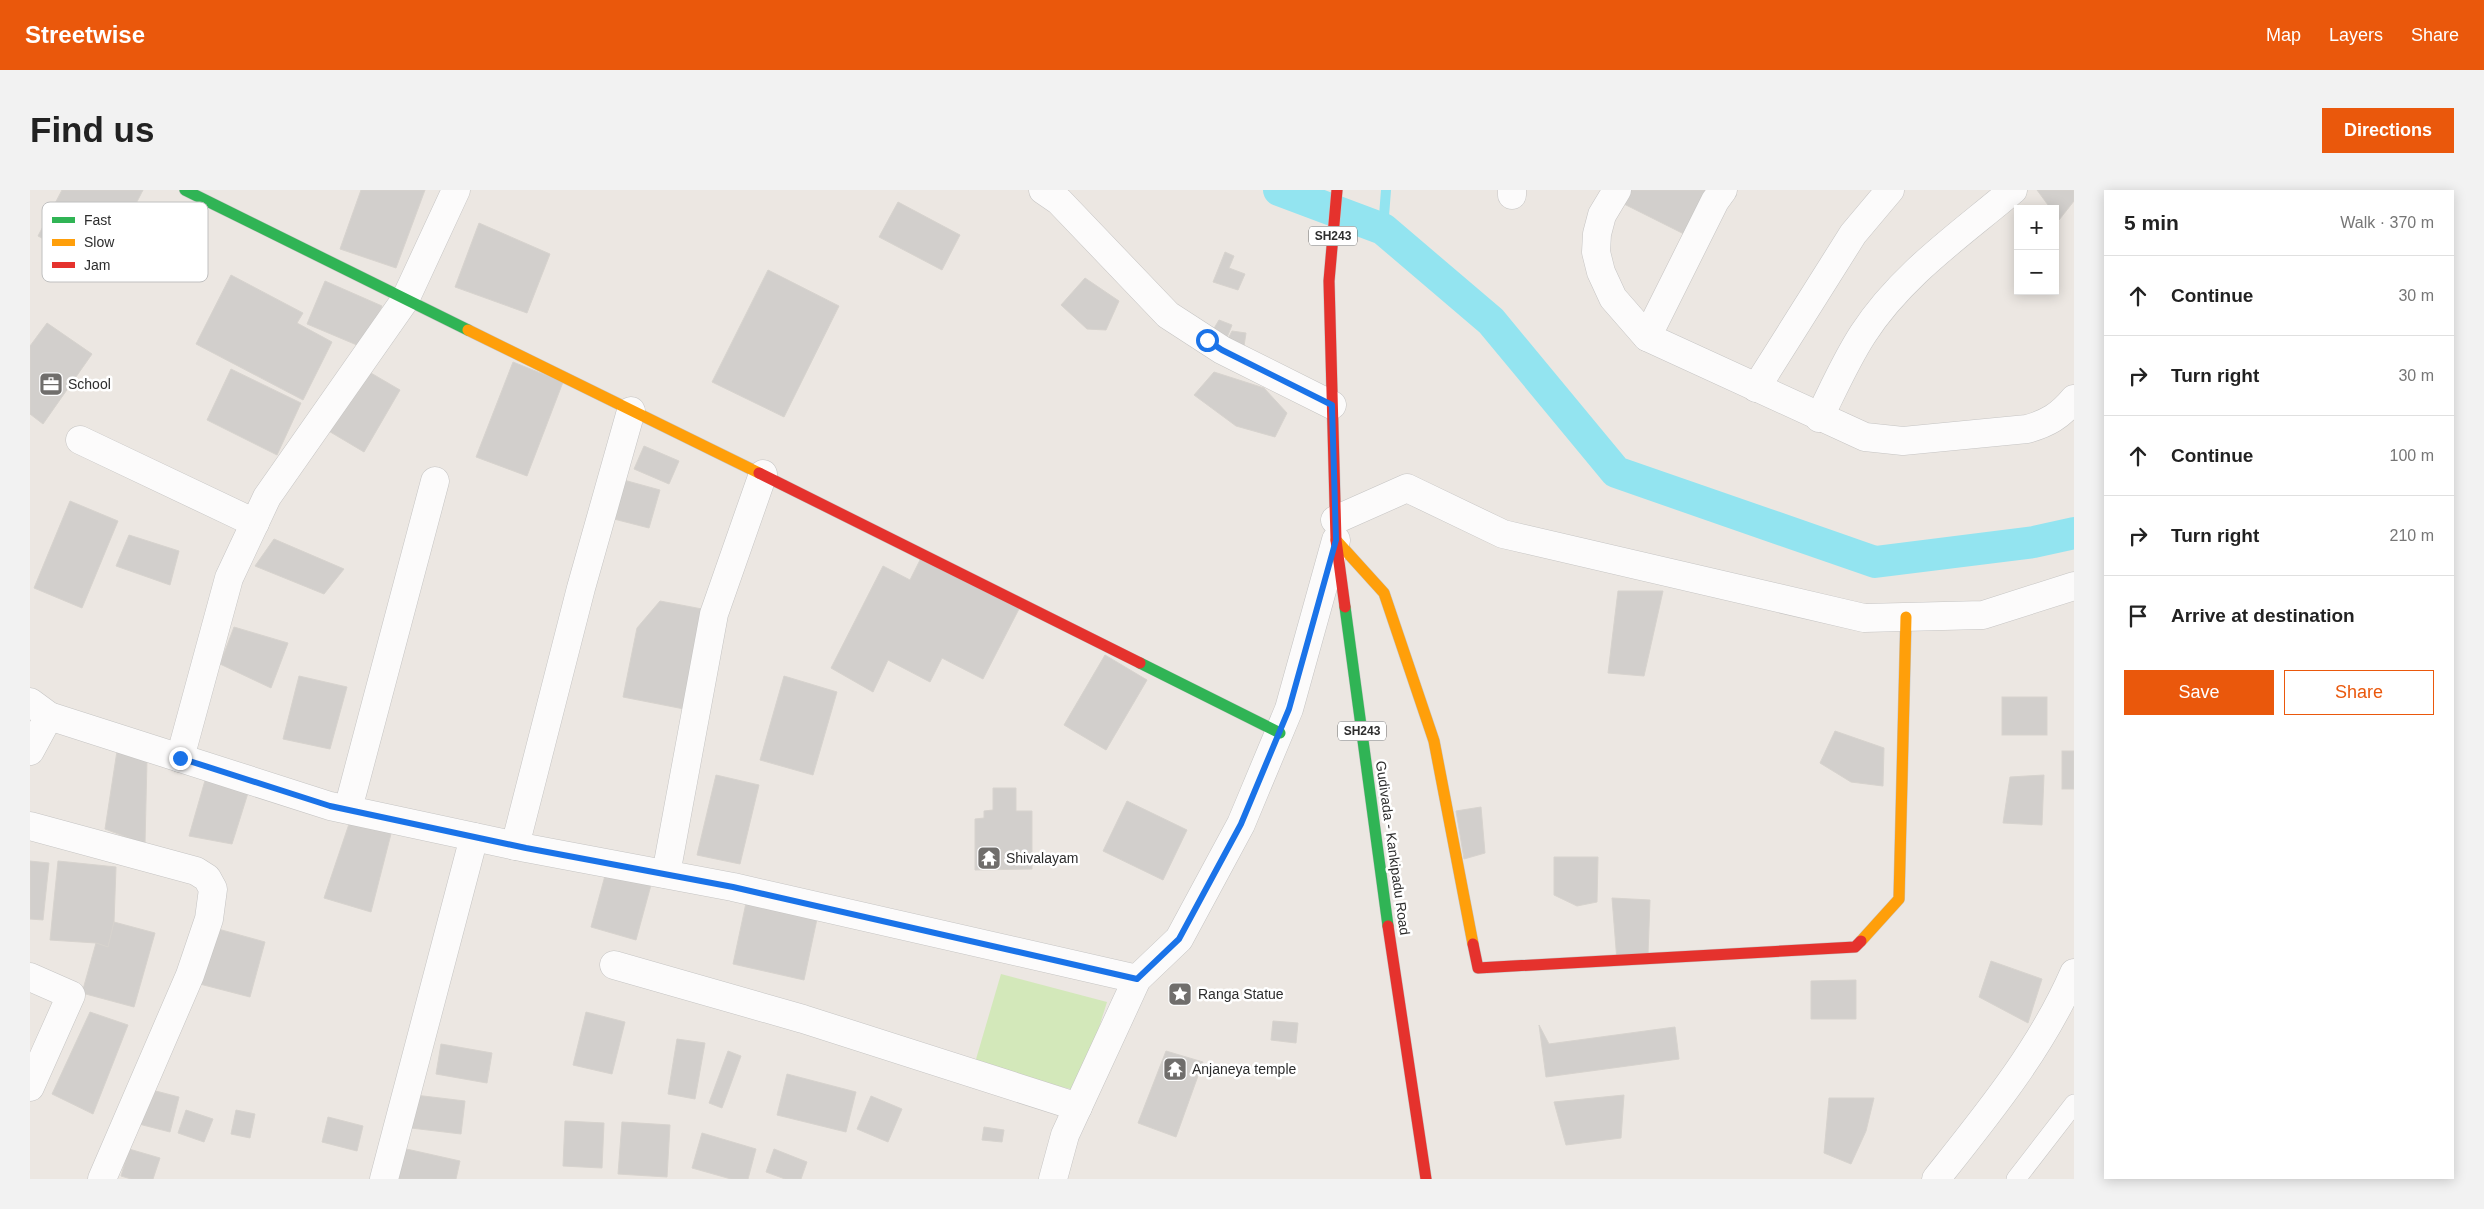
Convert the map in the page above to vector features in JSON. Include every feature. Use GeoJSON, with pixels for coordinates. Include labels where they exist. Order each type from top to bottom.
{"type":"FeatureCollection","features":[{"type":"Feature","properties":{"kind":"street"},"geometry":{"type":"LineString","coordinates":[[185,190],[631,411],[646,416],[764,474],[1280,733]]}},
{"type":"Feature","properties":{"kind":"street"},"geometry":{"type":"LineString","coordinates":[[180,758],[229,578],[267,498],[405,300],[456,190]]}},
{"type":"Feature","properties":{"kind":"street"},"geometry":{"type":"LineString","coordinates":[[1042,190],[1059,201],[1168,315],[1222,350],[1332,405]]}},
{"type":"Feature","properties":{"kind":"street","name":"Gudivada - Kankipadu Road"},"geometry":{"type":"LineString","coordinates":[[1337,190],[1329,281],[1336,530],[1386,914],[1426,1179]]}},
{"type":"Feature","properties":{"kind":"street"},"geometry":{"type":"LineString","coordinates":[[1617,190],[1602,215],[1597,234],[1596,252],[1613,298],[1647,337],[1819,418],[1865,437],[1903,440],[2027,429],[2046,424],[2062,413],[2074,399]]}},
{"type":"Feature","properties":{"kind":"street"},"geometry":{"type":"LineString","coordinates":[[1647,337],[1715,201],[1723,190]]}},
{"type":"Feature","properties":{"kind":"street"},"geometry":{"type":"LineString","coordinates":[[1756,388],[1852,234],[1890,190]]}},
{"type":"Feature","properties":{"kind":"street"},"geometry":{"type":"LineString","coordinates":[[1819,418],[1863,334],[1892,296],[1917,270],[2014,190]]}},
{"type":"Feature","properties":{"kind":"street"},"geometry":{"type":"LineString","coordinates":[[515,846],[581,588],[631,411]]}},
{"type":"Feature","properties":{"kind":"street"},"geometry":{"type":"LineString","coordinates":[[80,440],[255,523]]}},
{"type":"Feature","properties":{"kind":"street"},"geometry":{"type":"LineString","coordinates":[[666,874],[714,614],[764,474]]}},
{"type":"Feature","properties":{"kind":"street"},"geometry":{"type":"LineString","coordinates":[[348,809],[435,480]]}},
{"type":"Feature","properties":{"kind":"street"},"geometry":{"type":"LineString","coordinates":[[1053,1179],[1065,1135],[1137,979],[1179,939],[1241,824],[1280,733],[1336,530],[1408,488],[1503,534],[1864,618],[1984,615],[2074,586]]}},
{"type":"Feature","properties":{"kind":"street"},"geometry":{"type":"LineString","coordinates":[[1336,530],[1384,593],[1434,741],[1478,968],[1855,947],[1899,899],[1906,617]]}},
{"type":"Feature","properties":{"kind":"street"},"geometry":{"type":"LineString","coordinates":[[30,751],[40,709],[180,758],[330,806],[515,846],[733,887],[1137,979]]}},
{"type":"Feature","properties":{"kind":"street"},"geometry":{"type":"LineString","coordinates":[[30,826],[196,871],[207,878],[213,889],[209,919],[190,975],[102,1179]]}},
{"type":"Feature","properties":{"kind":"street"},"geometry":{"type":"LineString","coordinates":[[384,1179],[474,837]]}},
{"type":"Feature","properties":{"kind":"street"},"geometry":{"type":"LineString","coordinates":[[614,965],[803,1019],[1078,1107]]}},
{"type":"Feature","properties":{"kind":"street"},"geometry":{"type":"LineString","coordinates":[[1936,1179],[2024,1063],[2063,998],[2074,973]]}},
{"type":"Feature","properties":{"kind":"street"},"geometry":{"type":"LineString","coordinates":[[30,977],[71,995],[30,1087]]}},
{"type":"Feature","properties":{"kind":"lane"},"geometry":{"type":"LineString","coordinates":[[2016,1179],[2074,1104]]}},
{"type":"Feature","properties":{"kind":"green space"},"geometry":{"type":"Polygon","coordinates":[[[1001,974],[1107,1002],[1079,1091],[974,1066],[1001,974]]]}},
{"type":"Feature","properties":{"kind":"building"},"geometry":{"type":"Polygon","coordinates":[[[62,190],[143,190],[137,202],[56,202],[62,190]]]}},
{"type":"Feature","properties":{"kind":"building"},"geometry":{"type":"Polygon","coordinates":[[[361,190],[425,190],[396,268],[340,249],[361,190]]]}},
{"type":"Feature","properties":{"kind":"building"},"geometry":{"type":"Polygon","coordinates":[[[1629,190],[1712,190],[1688,236],[1622,203],[1629,190]]]}},
{"type":"Feature","properties":{"kind":"building"},"geometry":{"type":"Polygon","coordinates":[[[2037,190],[2074,190],[2074,201],[2059,220],[2059,205],[2048,205],[2037,190]]]}},
{"type":"Feature","properties":{"kind":"building"},"geometry":{"type":"Polygon","coordinates":[[[898,202],[960,235],[942,270],[879,237],[898,202]]]}},
{"type":"Feature","properties":{"kind":"building"},"geometry":{"type":"Polygon","coordinates":[[[479,223],[550,254],[527,313],[455,287],[479,223]]]}},
{"type":"Feature","properties":{"kind":"building"},"geometry":{"type":"Polygon","coordinates":[[[42,228],[42,238],[38,236],[42,228]]]}},
{"type":"Feature","properties":{"kind":"building"},"geometry":{"type":"Polygon","coordinates":[[[1225,252],[1234,256],[1229,268],[1245,274],[1238,290],[1213,282],[1225,252]]]}},
{"type":"Feature","properties":{"kind":"building"},"geometry":{"type":"Polygon","coordinates":[[[768,270],[839,306],[784,417],[712,382],[768,270]]]}},
{"type":"Feature","properties":{"kind":"building"},"geometry":{"type":"Polygon","coordinates":[[[231,275],[303,313],[297,323],[332,342],[303,400],[196,344],[231,275]]]}},
{"type":"Feature","properties":{"kind":"building"},"geometry":{"type":"Polygon","coordinates":[[[1085,278],[1119,301],[1106,330],[1087,329],[1061,305],[1085,278]]]}},
{"type":"Feature","properties":{"kind":"building"},"geometry":{"type":"Polygon","coordinates":[[[325,281],[382,306],[364,348],[307,324],[325,281]]]}},
{"type":"Feature","properties":{"kind":"building"},"geometry":{"type":"Polygon","coordinates":[[[1219,320],[1232,325],[1222,350],[1207,340],[1219,320]]]}},
{"type":"Feature","properties":{"kind":"building","name":"School"},"geometry":{"type":"Polygon","coordinates":[[[47,323],[92,354],[43,424],[30,414],[30,346],[47,323]]]}},
{"type":"Feature","properties":{"kind":"building"},"geometry":{"type":"Polygon","coordinates":[[[1232,331],[1246,333],[1242,359],[1222,350],[1232,331]]]}},
{"type":"Feature","properties":{"kind":"building"},"geometry":{"type":"Polygon","coordinates":[[[513,362],[563,382],[527,476],[476,457],[513,362]]]}},
{"type":"Feature","properties":{"kind":"building"},"geometry":{"type":"Polygon","coordinates":[[[231,369],[301,403],[277,455],[207,420],[231,369]]]}},
{"type":"Feature","properties":{"kind":"building"},"geometry":{"type":"Polygon","coordinates":[[[364,369],[400,390],[364,452],[327,430],[364,369]]]}},
{"type":"Feature","properties":{"kind":"building"},"geometry":{"type":"Polygon","coordinates":[[[1214,372],[1264,388],[1287,413],[1275,437],[1236,426],[1194,395],[1214,372]]]}},
{"type":"Feature","properties":{"kind":"building"},"geometry":{"type":"Polygon","coordinates":[[[644,446],[679,461],[669,484],[634,469],[644,446]]]}},
{"type":"Feature","properties":{"kind":"building"},"geometry":{"type":"Polygon","coordinates":[[[620,479],[660,490],[649,528],[610,518],[620,479]]]}},
{"type":"Feature","properties":{"kind":"building"},"geometry":{"type":"Polygon","coordinates":[[[70,501],[118,521],[82,608],[34,588],[70,501]]]}},
{"type":"Feature","properties":{"kind":"building"},"geometry":{"type":"Polygon","coordinates":[[[129,535],[179,551],[170,585],[116,566],[129,535]]]}},
{"type":"Feature","properties":{"kind":"building"},"geometry":{"type":"Polygon","coordinates":[[[274,539],[344,569],[324,594],[255,566],[274,539]]]}},
{"type":"Feature","properties":{"kind":"building"},"geometry":{"type":"Polygon","coordinates":[[[922,556],[1020,607],[983,679],[942,658],[930,682],[888,660],[873,692],[831,668],[883,566],[910,580],[922,556]]]}},
{"type":"Feature","properties":{"kind":"building"},"geometry":{"type":"Polygon","coordinates":[[[1618,591],[1663,591],[1644,676],[1608,673],[1618,591]]]}},
{"type":"Feature","properties":{"kind":"building"},"geometry":{"type":"Polygon","coordinates":[[[660,601],[702,609],[684,709],[623,697],[637,628],[660,601]]]}},
{"type":"Feature","properties":{"kind":"building"},"geometry":{"type":"Polygon","coordinates":[[[234,627],[288,643],[271,688],[220,664],[234,627]]]}},
{"type":"Feature","properties":{"kind":"building"},"geometry":{"type":"Polygon","coordinates":[[[1105,655],[1147,680],[1106,750],[1064,725],[1105,655]]]}},
{"type":"Feature","properties":{"kind":"building"},"geometry":{"type":"Polygon","coordinates":[[[299,676],[347,687],[330,749],[283,739],[299,676]]]}},
{"type":"Feature","properties":{"kind":"building"},"geometry":{"type":"Polygon","coordinates":[[[784,676],[837,692],[813,775],[760,760],[784,676]]]}},
{"type":"Feature","properties":{"kind":"building"},"geometry":{"type":"Polygon","coordinates":[[[2002,697],[2047,697],[2047,735],[2002,735],[2002,697]]]}},
{"type":"Feature","properties":{"kind":"building"},"geometry":{"type":"Polygon","coordinates":[[[1835,731],[1884,748],[1883,786],[1851,782],[1820,763],[1835,731]]]}},
{"type":"Feature","properties":{"kind":"building"},"geometry":{"type":"Polygon","coordinates":[[[117,751],[147,760],[145,844],[105,829],[117,751]]]}},
{"type":"Feature","properties":{"kind":"building"},"geometry":{"type":"Polygon","coordinates":[[[2062,751],[2074,751],[2074,789],[2062,789],[2062,751]]]}},
{"type":"Feature","properties":{"kind":"building"},"geometry":{"type":"Polygon","coordinates":[[[716,775],[759,785],[740,864],[697,855],[716,775]]]}},
{"type":"Feature","properties":{"kind":"building"},"geometry":{"type":"Polygon","coordinates":[[[2044,775],[2042,825],[2003,823],[2010,777],[2044,775]]]}},
{"type":"Feature","properties":{"kind":"building"},"geometry":{"type":"Polygon","coordinates":[[[206,777],[248,793],[232,844],[189,836],[206,777]]]}},
{"type":"Feature","properties":{"kind":"building"},"geometry":{"type":"Polygon","coordinates":[[[993,788],[1016,788],[1016,811],[1032,811],[1032,869],[975,870],[975,819],[984,818],[984,811],[993,810],[993,788]]]}},
{"type":"Feature","properties":{"kind":"building"},"geometry":{"type":"Polygon","coordinates":[[[1127,801],[1187,830],[1163,880],[1103,851],[1127,801]]]}},
{"type":"Feature","properties":{"kind":"building"},"geometry":{"type":"Polygon","coordinates":[[[1481,807],[1485,853],[1464,859],[1456,811],[1481,807]]]}},
{"type":"Feature","properties":{"kind":"building"},"geometry":{"type":"Polygon","coordinates":[[[349,824],[392,830],[371,912],[324,898],[349,824]]]}},
{"type":"Feature","properties":{"kind":"building"},"geometry":{"type":"Polygon","coordinates":[[[1554,857],[1598,857],[1597,902],[1577,906],[1554,895],[1554,857]]]}},
{"type":"Feature","properties":{"kind":"building"},"geometry":{"type":"Polygon","coordinates":[[[30,861],[49,863],[43,920],[30,919],[30,861]]]}},
{"type":"Feature","properties":{"kind":"building"},"geometry":{"type":"Polygon","coordinates":[[[58,861],[116,867],[114,922],[108,947],[96,943],[50,940],[58,861]]]}},
{"type":"Feature","properties":{"kind":"building"},"geometry":{"type":"Polygon","coordinates":[[[606,872],[651,885],[636,940],[591,927],[606,872]]]}},
{"type":"Feature","properties":{"kind":"building"},"geometry":{"type":"Polygon","coordinates":[[[1612,898],[1650,900],[1648,954],[1617,961],[1612,898]]]}},
{"type":"Feature","properties":{"kind":"building"},"geometry":{"type":"Polygon","coordinates":[[[746,903],[817,919],[804,980],[733,964],[746,903]]]}},
{"type":"Feature","properties":{"kind":"building"},"geometry":{"type":"Polygon","coordinates":[[[114,922],[155,933],[134,1007],[82,993],[96,943],[108,947],[114,922]]]}},
{"type":"Feature","properties":{"kind":"building"},"geometry":{"type":"Polygon","coordinates":[[[211,927],[265,942],[250,997],[196,983],[211,927]]]}},
{"type":"Feature","properties":{"kind":"building"},"geometry":{"type":"Polygon","coordinates":[[[1991,961],[2042,979],[2028,1023],[1979,997],[1991,961]]]}},
{"type":"Feature","properties":{"kind":"building"},"geometry":{"type":"Polygon","coordinates":[[[1856,980],[1856,1019],[1811,1019],[1811,981],[1856,980]]]}},
{"type":"Feature","properties":{"kind":"building"},"geometry":{"type":"Polygon","coordinates":[[[90,1012],[128,1025],[93,1114],[52,1094],[90,1012]]]}},
{"type":"Feature","properties":{"kind":"building"},"geometry":{"type":"Polygon","coordinates":[[[586,1012],[625,1022],[612,1074],[573,1065],[586,1012]]]}},
{"type":"Feature","properties":{"kind":"building"},"geometry":{"type":"Polygon","coordinates":[[[1273,1021],[1298,1023],[1296,1043],[1271,1040],[1273,1021]]]}},
{"type":"Feature","properties":{"kind":"building"},"geometry":{"type":"Polygon","coordinates":[[[1539,1025],[1549,1044],[1675,1027],[1679,1059],[1546,1077],[1539,1025]]]}},
{"type":"Feature","properties":{"kind":"building"},"geometry":{"type":"Polygon","coordinates":[[[677,1039],[705,1043],[695,1099],[668,1094],[677,1039]]]}},
{"type":"Feature","properties":{"kind":"building"},"geometry":{"type":"Polygon","coordinates":[[[441,1044],[492,1053],[487,1083],[436,1074],[441,1044]]]}},
{"type":"Feature","properties":{"kind":"building"},"geometry":{"type":"Polygon","coordinates":[[[728,1051],[741,1056],[722,1108],[709,1103],[728,1051]]]}},
{"type":"Feature","properties":{"kind":"building"},"geometry":{"type":"Polygon","coordinates":[[[1166,1051],[1203,1062],[1176,1137],[1138,1123],[1166,1051]]]}},
{"type":"Feature","properties":{"kind":"building"},"geometry":{"type":"Polygon","coordinates":[[[787,1074],[856,1092],[846,1132],[777,1115],[787,1074]]]}},
{"type":"Feature","properties":{"kind":"building"},"geometry":{"type":"Polygon","coordinates":[[[144,1088],[179,1097],[170,1132],[135,1123],[144,1088]]]}},
{"type":"Feature","properties":{"kind":"building"},"geometry":{"type":"Polygon","coordinates":[[[415,1095],[465,1101],[461,1134],[411,1128],[415,1095]]]}},
{"type":"Feature","properties":{"kind":"building"},"geometry":{"type":"Polygon","coordinates":[[[1624,1095],[1621,1138],[1566,1145],[1554,1102],[1624,1095]]]}},
{"type":"Feature","properties":{"kind":"building"},"geometry":{"type":"Polygon","coordinates":[[[871,1096],[902,1109],[888,1142],[857,1129],[871,1096]]]}},
{"type":"Feature","properties":{"kind":"building"},"geometry":{"type":"Polygon","coordinates":[[[1829,1098],[1874,1098],[1866,1131],[1851,1164],[1824,1153],[1829,1098]]]}},
{"type":"Feature","properties":{"kind":"building"},"geometry":{"type":"Polygon","coordinates":[[[186,1110],[213,1119],[204,1142],[178,1133],[186,1110]]]}},
{"type":"Feature","properties":{"kind":"building"},"geometry":{"type":"Polygon","coordinates":[[[236,1110],[255,1114],[250,1138],[231,1134],[236,1110]]]}},
{"type":"Feature","properties":{"kind":"building"},"geometry":{"type":"Polygon","coordinates":[[[328,1117],[363,1126],[357,1151],[322,1142],[328,1117]]]}},
{"type":"Feature","properties":{"kind":"building"},"geometry":{"type":"Polygon","coordinates":[[[565,1121],[604,1123],[602,1168],[563,1166],[565,1121]]]}},
{"type":"Feature","properties":{"kind":"building"},"geometry":{"type":"Polygon","coordinates":[[[622,1122],[670,1125],[667,1177],[618,1174],[622,1122]]]}},
{"type":"Feature","properties":{"kind":"building"},"geometry":{"type":"Polygon","coordinates":[[[984,1127],[1004,1130],[1002,1142],[982,1140],[984,1127]]]}},
{"type":"Feature","properties":{"kind":"building"},"geometry":{"type":"Polygon","coordinates":[[[702,1133],[756,1149],[748,1179],[731,1179],[692,1168],[702,1133]]]}},
{"type":"Feature","properties":{"kind":"building"},"geometry":{"type":"Polygon","coordinates":[[[402,1148],[460,1161],[456,1179],[395,1179],[402,1148]]]}},
{"type":"Feature","properties":{"kind":"building"},"geometry":{"type":"Polygon","coordinates":[[[129,1149],[160,1158],[153,1179],[131,1179],[121,1176],[129,1149]]]}},
{"type":"Feature","properties":{"kind":"building"},"geometry":{"type":"Polygon","coordinates":[[[774,1149],[807,1162],[801,1179],[785,1179],[766,1172],[774,1149]]]}},
{"type":"Feature","properties":{"kind":"waterway"},"geometry":{"type":"LineString","coordinates":[[1279,190],[1383,229],[1491,321],[1616,472],[1875,562],[2034,542],[2074,533]]}},
{"type":"Feature","properties":{"kind":"waterway"},"geometry":{"type":"LineString","coordinates":[[1383,229],[1386,190]]}},
{"type":"Feature","properties":{"kind":"traffic: fast"},"geometry":{"type":"LineString","coordinates":[[185,190],[468,330]]}},
{"type":"Feature","properties":{"kind":"traffic: fast"},"geometry":{"type":"LineString","coordinates":[[1345,607],[1388,926]]}},
{"type":"Feature","properties":{"kind":"traffic: fast"},"geometry":{"type":"LineString","coordinates":[[1140,663],[1280,733]]}},
{"type":"Feature","properties":{"kind":"traffic: slow"},"geometry":{"type":"LineString","coordinates":[[468,330],[759,473]]}},
{"type":"Feature","properties":{"kind":"traffic: slow"},"geometry":{"type":"LineString","coordinates":[[1336,540],[1384,593],[1434,741],[1473,944]]}},
{"type":"Feature","properties":{"kind":"traffic: slow"},"geometry":{"type":"LineString","coordinates":[[1861,941],[1899,899],[1906,617]]}},
{"type":"Feature","properties":{"kind":"traffic: jam"},"geometry":{"type":"LineString","coordinates":[[1337,190],[1329,281],[1336,540],[1345,607]]}},
{"type":"Feature","properties":{"kind":"traffic: jam"},"geometry":{"type":"LineString","coordinates":[[759,473],[1140,663]]}},
{"type":"Feature","properties":{"kind":"traffic: jam"},"geometry":{"type":"LineString","coordinates":[[1388,926],[1426,1179]]}},
{"type":"Feature","properties":{"kind":"traffic: jam"},"geometry":{"type":"LineString","coordinates":[[1473,944],[1478,968],[1855,947],[1861,941]]}},
{"type":"Feature","properties":{"kind":"place","name":"School"},"geometry":{"type":"Point","coordinates":[51,384]}},
{"type":"Feature","properties":{"kind":"place","name":"Shivalayam"},"geometry":{"type":"Point","coordinates":[989,858]}},
{"type":"Feature","properties":{"kind":"place","name":"Ranga Statue"},"geometry":{"type":"Point","coordinates":[1180,994]}},
{"type":"Feature","properties":{"kind":"place","name":"Anjaneya temple"},"geometry":{"type":"Point","coordinates":[1175,1069]}},
{"type":"Feature","properties":{"kind":"route"},"geometry":{"type":"LineString","coordinates":[[180,758],[330,806],[526,848],[733,887],[1137,979],[1179,939],[1241,824],[1289,709],[1336,540],[1332,405],[1222,350],[1207,340]]}}]}
